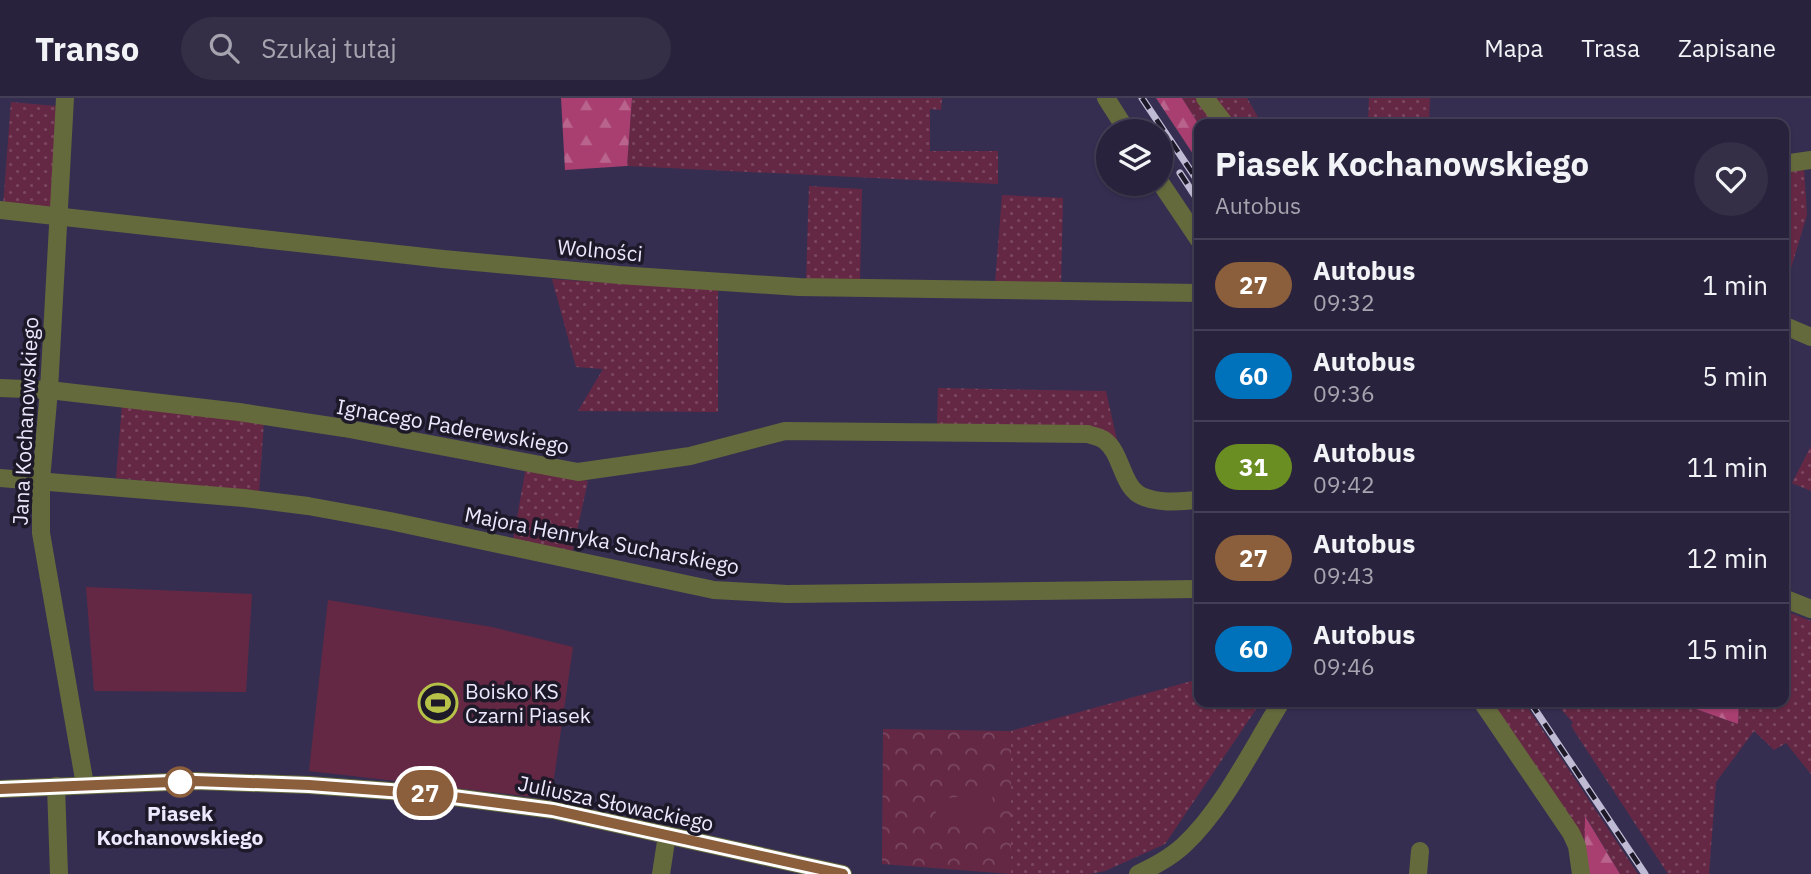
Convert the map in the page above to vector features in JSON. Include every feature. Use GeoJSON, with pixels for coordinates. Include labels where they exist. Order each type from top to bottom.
{"type":"FeatureCollection","features":[{"type":"Feature","properties":{"kind":"street","name":"Jana Kochanowskiego"},"geometry":{"type":"LineString","coordinates":[[65,98],[49,390],[41,480],[41,533],[85,785]]}},
{"type":"Feature","properties":{"kind":"street"},"geometry":{"type":"LineString","coordinates":[[1105,98],[1119,119]]}},
{"type":"Feature","properties":{"kind":"street"},"geometry":{"type":"LineString","coordinates":[[1205,98],[1221,119]]}},
{"type":"Feature","properties":{"kind":"street"},"geometry":{"type":"LineString","coordinates":[[1789,163],[1811,160]]}},
{"type":"Feature","properties":{"kind":"street"},"geometry":{"type":"LineString","coordinates":[[1169,196],[1194,233]]}},
{"type":"Feature","properties":{"kind":"street","name":"Wolności"},"geometry":{"type":"LineString","coordinates":[[0,210],[443,259],[647,277],[799,287],[1194,293]]}},
{"type":"Feature","properties":{"kind":"street"},"geometry":{"type":"LineString","coordinates":[[1789,328],[1811,337]]}},
{"type":"Feature","properties":{"kind":"street","name":"Ignacego Paderewskiego"},"geometry":{"type":"LineString","coordinates":[[0,388],[49,390],[239,412],[344,428],[578,472],[690,456],[785,430],[1088,434],[1104,440],[1113,450],[1130,486],[1141,497],[1161,501],[1194,500]]}},
{"type":"Feature","properties":{"kind":"street","name":"Majora Henryka Sucharskiego"},"geometry":{"type":"LineString","coordinates":[[0,478],[308,506],[713,590],[787,594],[1194,589]]}},
{"type":"Feature","properties":{"kind":"street"},"geometry":{"type":"LineString","coordinates":[[1789,600],[1811,609]]}},
{"type":"Feature","properties":{"kind":"street"},"geometry":{"type":"LineString","coordinates":[[1138,874],[1167,868],[1218,803],[1277,707]]}},
{"type":"Feature","properties":{"kind":"street"},"geometry":{"type":"LineString","coordinates":[[1485,707],[1571,834],[1579,854],[1581,874]]}},
{"type":"Feature","properties":{"kind":"street","name":"Juliusza Słowackiego"},"geometry":{"type":"LineString","coordinates":[[0,789],[195,781],[309,785],[430,794],[553,810],[843,874]]}},
{"type":"Feature","properties":{"kind":"street"},"geometry":{"type":"LineString","coordinates":[[55,786],[59,874]]}},
{"type":"Feature","properties":{"kind":"street"},"geometry":{"type":"LineString","coordinates":[[661,874],[667,835]]}},
{"type":"Feature","properties":{"kind":"street"},"geometry":{"type":"LineString","coordinates":[[1418,874],[1420,851]]}},
{"type":"Feature","properties":{"kind":"green space"},"geometry":{"type":"Polygon","coordinates":[[[561,98],[632,98],[627,166],[565,170],[561,98]]]}},
{"type":"Feature","properties":{"kind":"green space"},"geometry":{"type":"Polygon","coordinates":[[[632,98],[942,98],[941,110],[930,109],[930,151],[998,151],[998,184],[627,166],[632,98]]]}},
{"type":"Feature","properties":{"kind":"green space"},"geometry":{"type":"Polygon","coordinates":[[[1156,98],[1182,98],[1194,119],[1194,155],[1173,124],[1173,119],[1170,119],[1156,98]]]}},
{"type":"Feature","properties":{"kind":"green space"},"geometry":{"type":"Polygon","coordinates":[[[1182,98],[1247,98],[1259,119],[1195,119],[1182,98]]]}},
{"type":"Feature","properties":{"kind":"green space"},"geometry":{"type":"Polygon","coordinates":[[[1369,98],[1430,98],[1429,119],[1368,119],[1369,98]]]}},
{"type":"Feature","properties":{"kind":"green space"},"geometry":{"type":"Polygon","coordinates":[[[11,102],[56,106],[51,210],[3,206],[11,102]]]}},
{"type":"Feature","properties":{"kind":"green space"},"geometry":{"type":"Polygon","coordinates":[[[1789,167],[1804,168],[1807,215],[1789,275],[1789,167]]]}},
{"type":"Feature","properties":{"kind":"green space"},"geometry":{"type":"Polygon","coordinates":[[[809,186],[862,189],[860,282],[806,280],[809,186]]]}},
{"type":"Feature","properties":{"kind":"green space"},"geometry":{"type":"Polygon","coordinates":[[[1002,195],[1063,198],[1061,286],[995,284],[1002,195]]]}},
{"type":"Feature","properties":{"kind":"green space"},"geometry":{"type":"Polygon","coordinates":[[[552,279],[718,290],[718,412],[578,411],[603,369],[576,367],[552,279]]]}},
{"type":"Feature","properties":{"kind":"green space"},"geometry":{"type":"Polygon","coordinates":[[[938,388],[1106,391],[1117,440],[937,426],[938,388]]]}},
{"type":"Feature","properties":{"kind":"green space"},"geometry":{"type":"Polygon","coordinates":[[[122,404],[264,421],[259,493],[116,478],[122,404]]]}},
{"type":"Feature","properties":{"kind":"green space"},"geometry":{"type":"Polygon","coordinates":[[[1811,446],[1811,491],[1792,483],[1811,446]]]}},
{"type":"Feature","properties":{"kind":"green space"},"geometry":{"type":"Polygon","coordinates":[[[526,467],[588,481],[572,553],[513,540],[526,467]]]}},
{"type":"Feature","properties":{"kind":"green space"},"geometry":{"type":"Polygon","coordinates":[[[86,587],[252,594],[246,692],[94,691],[86,587]]]}},
{"type":"Feature","properties":{"kind":"green space","name":"Boisko KS Czarni Piasek"},"geometry":{"type":"Polygon","coordinates":[[[328,600],[492,627],[573,647],[551,799],[309,771],[328,600]]]}},
{"type":"Feature","properties":{"kind":"green space"},"geometry":{"type":"Polygon","coordinates":[[[1789,612],[1811,621],[1811,774],[1786,743],[1774,750],[1754,731],[1716,782],[1709,874],[1668,874],[1573,729],[1573,723],[1559,707],[1690,707],[1738,724],[1739,707],[1789,707],[1789,612]]]}},
{"type":"Feature","properties":{"kind":"green space"},"geometry":{"type":"Polygon","coordinates":[[[1194,680],[1194,707],[1258,707],[1165,844],[1105,871],[1090,874],[1011,874],[1011,731],[1194,680]]]}},
{"type":"Feature","properties":{"kind":"green space"},"geometry":{"type":"Polygon","coordinates":[[[1492,707],[1527,707],[1638,874],[1620,874],[1586,817],[1584,847],[1492,707]]]}},
{"type":"Feature","properties":{"kind":"green space"},"geometry":{"type":"Polygon","coordinates":[[[1690,707],[1739,707],[1738,724],[1690,707]]]}},
{"type":"Feature","properties":{"kind":"green space"},"geometry":{"type":"Polygon","coordinates":[[[883,729],[1011,731],[1011,874],[882,864],[883,729]]]}},
{"type":"Feature","properties":{"kind":"green space"},"geometry":{"type":"Polygon","coordinates":[[[992,794],[995,823],[937,827],[935,799],[992,794]]]}},
{"type":"Feature","properties":{"kind":"green space"},"geometry":{"type":"Polygon","coordinates":[[[1585,816],[1620,874],[1584,874],[1585,816]]]}},
{"type":"Feature","properties":{"kind":"railway"},"geometry":{"type":"LineString","coordinates":[[1142,98],[1194,176]]}},
{"type":"Feature","properties":{"kind":"railway"},"geometry":{"type":"LineString","coordinates":[[1180,173],[1194,194]]}},
{"type":"Feature","properties":{"kind":"railway"},"geometry":{"type":"LineString","coordinates":[[1533,707],[1645,874]]}},
{"type":"Feature","properties":{"kind":"bus line","name":"27"},"geometry":{"type":"LineString","coordinates":[[0,789],[195,781],[309,785],[430,794],[553,810],[843,874]]}},
{"type":"Feature","properties":{"kind":"place","name":"Boisko KS Czarni Piasek"},"geometry":{"type":"Point","coordinates":[438,703]}},
{"type":"Feature","properties":{"kind":"place","name":"Piasek Kochanowskiego"},"geometry":{"type":"Point","coordinates":[180,782]}}]}
